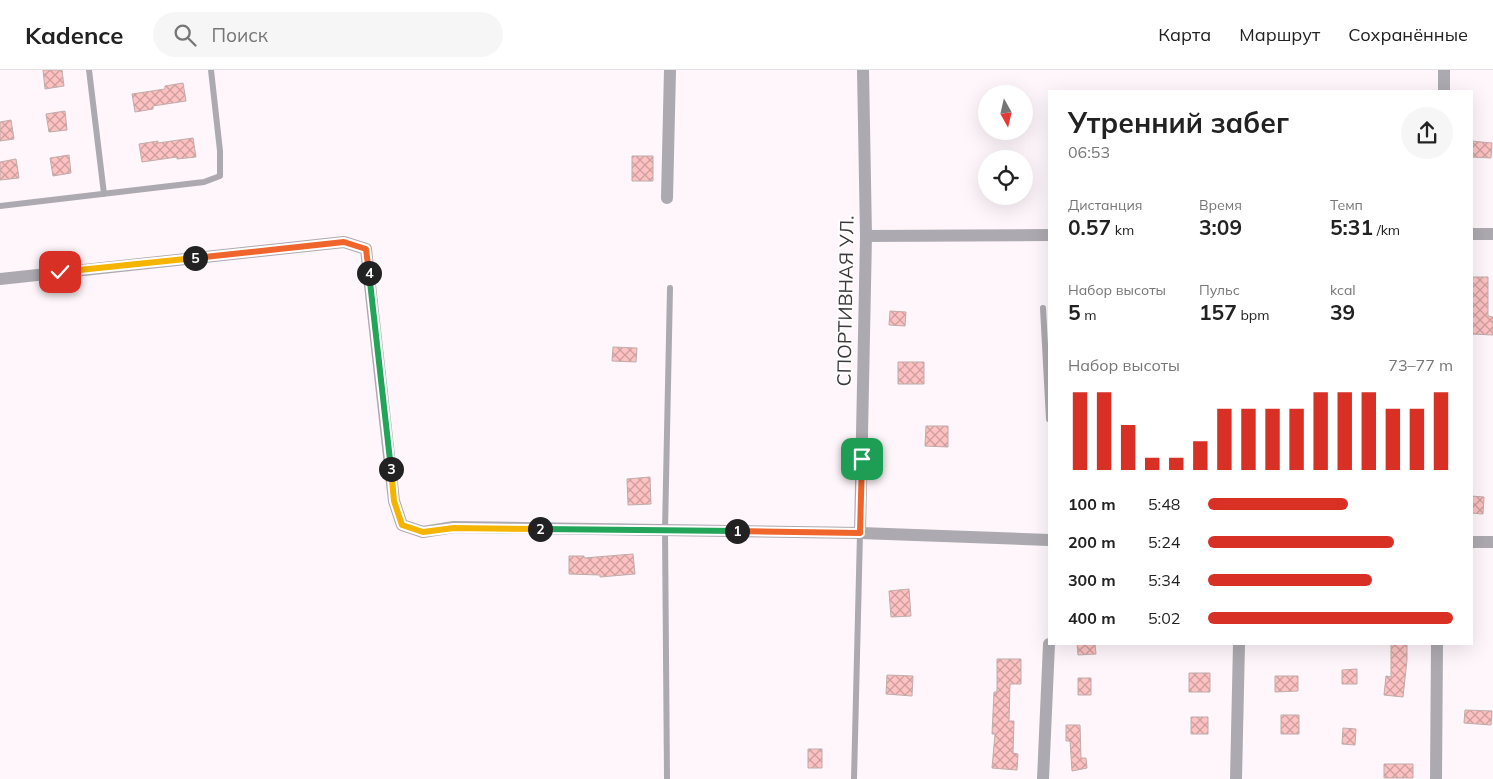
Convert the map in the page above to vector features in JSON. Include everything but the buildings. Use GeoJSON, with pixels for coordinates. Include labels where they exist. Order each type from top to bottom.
{"type":"FeatureCollection","features":[{"type":"Feature","properties":{"kind":"street"},"geometry":{"type":"LineString","coordinates":[[667,198],[670,70]]}},
{"type":"Feature","properties":{"kind":"street","name":"СПОРТИВНАЯ УЛ."},"geometry":{"type":"LineString","coordinates":[[860,533],[866,236],[863,70]]}},
{"type":"Feature","properties":{"kind":"street"},"geometry":{"type":"LineString","coordinates":[[1444,70],[1444,90]]}},
{"type":"Feature","properties":{"kind":"street"},"geometry":{"type":"LineString","coordinates":[[1473,234],[1493,234]]}},
{"type":"Feature","properties":{"kind":"street"},"geometry":{"type":"LineString","coordinates":[[866,236],[1048,236]]}},
{"type":"Feature","properties":{"kind":"street"},"geometry":{"type":"LineString","coordinates":[[0,279],[344,242],[366,249],[394,501],[402,525],[423,532],[454,528],[665,530],[860,533],[1048,540]]}},
{"type":"Feature","properties":{"kind":"street"},"geometry":{"type":"LineString","coordinates":[[1473,542],[1493,542]]}},
{"type":"Feature","properties":{"kind":"street"},"geometry":{"type":"LineString","coordinates":[[1043,779],[1050,645]]}},
{"type":"Feature","properties":{"kind":"street"},"geometry":{"type":"LineString","coordinates":[[1236,779],[1239,645]]}},
{"type":"Feature","properties":{"kind":"street"},"geometry":{"type":"LineString","coordinates":[[1436,779],[1437,645]]}},
{"type":"Feature","properties":{"kind":"lane"},"geometry":{"type":"LineString","coordinates":[[89,70],[104,194]]}},
{"type":"Feature","properties":{"kind":"lane"},"geometry":{"type":"LineString","coordinates":[[0,206],[204,182],[220,176],[220,151],[211,70]]}},
{"type":"Feature","properties":{"kind":"lane"},"geometry":{"type":"LineString","coordinates":[[667,779],[665,530],[670,288]]}},
{"type":"Feature","properties":{"kind":"lane"},"geometry":{"type":"LineString","coordinates":[[1043,308],[1048,400]]}},
{"type":"Feature","properties":{"kind":"lane"},"geometry":{"type":"LineString","coordinates":[[854,779],[860,533]]}},
{"type":"Feature","properties":{"kind":"route"},"geometry":{"type":"LineString","coordinates":[[60,272],[344,242],[366,249],[394,501],[402,525],[423,532],[454,528],[860,533],[862,459]]}}]}
